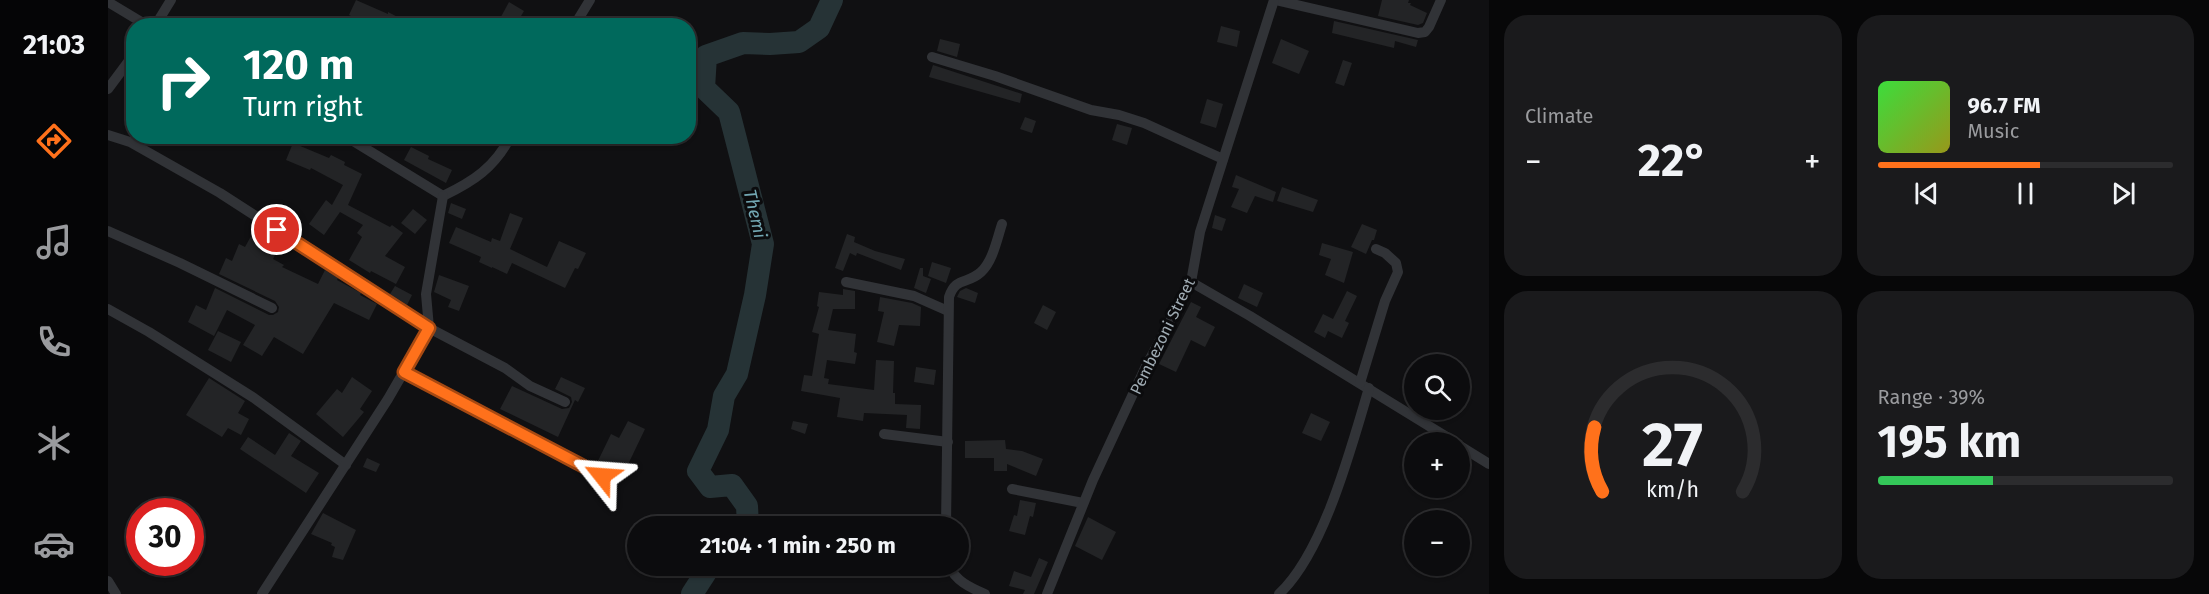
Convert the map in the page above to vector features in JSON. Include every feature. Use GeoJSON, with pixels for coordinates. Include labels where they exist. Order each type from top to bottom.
{"type":"FeatureCollection","features":[{"type":"Feature","properties":{"kind":"street"},"geometry":{"type":"LineString","coordinates":[[160,18],[171,0]]}},
{"type":"Feature","properties":{"kind":"street"},"geometry":{"type":"LineString","coordinates":[[579,18],[590,0]]}},
{"type":"Feature","properties":{"kind":"street"},"geometry":{"type":"LineString","coordinates":[[1274,0],[1418,33],[1425,32],[1429,27],[1441,0]]}},
{"type":"Feature","properties":{"kind":"street","name":"Pembezoni Street"},"geometry":{"type":"LineString","coordinates":[[1047,594],[1083,503],[1145,368],[1191,282],[1200,232],[1274,0]]}},
{"type":"Feature","properties":{"kind":"street"},"geometry":{"type":"LineString","coordinates":[[108,3],[134,18]]}},
{"type":"Feature","properties":{"kind":"street"},"geometry":{"type":"LineString","coordinates":[[932,57],[995,76],[1091,110],[1119,115],[1144,123],[1223,159]]}},
{"type":"Feature","properties":{"kind":"street"},"geometry":{"type":"LineString","coordinates":[[108,89],[126,65]]}},
{"type":"Feature","properties":{"kind":"street"},"geometry":{"type":"LineString","coordinates":[[108,135],[126,141]]}},
{"type":"Feature","properties":{"kind":"street"},"geometry":{"type":"LineString","coordinates":[[134,144],[220,193],[429,328],[505,368],[530,386],[565,402]]}},
{"type":"Feature","properties":{"kind":"street"},"geometry":{"type":"LineString","coordinates":[[358,144],[443,196]]}},
{"type":"Feature","properties":{"kind":"street"},"geometry":{"type":"LineString","coordinates":[[443,196],[465,185],[487,169],[501,156],[507,144]]}},
{"type":"Feature","properties":{"kind":"street"},"geometry":{"type":"LineString","coordinates":[[261,594],[346,465],[429,328],[426,294],[443,196]]}},
{"type":"Feature","properties":{"kind":"street"},"geometry":{"type":"LineString","coordinates":[[946,516],[948,311],[953,288],[958,282],[971,279],[982,271],[992,253],[1002,224]]}},
{"type":"Feature","properties":{"kind":"street"},"geometry":{"type":"LineString","coordinates":[[108,231],[180,263],[272,309]]}},
{"type":"Feature","properties":{"kind":"street"},"geometry":{"type":"LineString","coordinates":[[1279,594],[1289,585],[1305,560],[1328,514],[1365,386],[1385,301],[1398,272],[1396,263],[1376,249]]}},
{"type":"Feature","properties":{"kind":"street"},"geometry":{"type":"LineString","coordinates":[[846,282],[914,296],[948,311]]}},
{"type":"Feature","properties":{"kind":"street"},"geometry":{"type":"LineString","coordinates":[[1191,282],[1439,432]]}},
{"type":"Feature","properties":{"kind":"street"},"geometry":{"type":"LineString","coordinates":[[108,309],[254,398],[346,465]]}},
{"type":"Feature","properties":{"kind":"street"},"geometry":{"type":"LineString","coordinates":[[404,372],[602,476]]}},
{"type":"Feature","properties":{"kind":"street"},"geometry":{"type":"LineString","coordinates":[[884,434],[948,442]]}},
{"type":"Feature","properties":{"kind":"street"},"geometry":{"type":"LineString","coordinates":[[1470,452],[1489,464]]}},
{"type":"Feature","properties":{"kind":"street"},"geometry":{"type":"LineString","coordinates":[[1012,489],[1083,503]]}},
{"type":"Feature","properties":{"kind":"street"},"geometry":{"type":"LineString","coordinates":[[954,576],[963,584],[985,594]]}},
{"type":"Feature","properties":{"kind":"street"},"geometry":{"type":"LineString","coordinates":[[108,581],[116,594]]}},
{"type":"Feature","properties":{"kind":"building"},"geometry":{"type":"Polygon","coordinates":[[[356,0],[400,18],[355,18],[349,15],[356,0]]]}},
{"type":"Feature","properties":{"kind":"building"},"geometry":{"type":"Polygon","coordinates":[[[1382,0],[1409,0],[1410,5],[1427,13],[1423,23],[1418,25],[1378,16],[1382,0]]]}},
{"type":"Feature","properties":{"kind":"building"},"geometry":{"type":"Polygon","coordinates":[[[509,2],[524,11],[520,18],[500,18],[509,2]]]}},
{"type":"Feature","properties":{"kind":"building"},"geometry":{"type":"Polygon","coordinates":[[[1334,21],[1418,40],[1416,47],[1395,41],[1394,48],[1332,33],[1334,21]]]}},
{"type":"Feature","properties":{"kind":"building"},"geometry":{"type":"Polygon","coordinates":[[[1221,26],[1240,31],[1237,47],[1217,42],[1221,26]]]}},
{"type":"Feature","properties":{"kind":"building"},"geometry":{"type":"Polygon","coordinates":[[[940,39],[960,44],[957,57],[937,51],[940,39]]]}},
{"type":"Feature","properties":{"kind":"building"},"geometry":{"type":"Polygon","coordinates":[[[1281,39],[1309,51],[1299,74],[1272,63],[1281,39]]]}},
{"type":"Feature","properties":{"kind":"building"},"geometry":{"type":"Polygon","coordinates":[[[1343,60],[1352,63],[1344,86],[1335,83],[1343,60]]]}},
{"type":"Feature","properties":{"kind":"building"},"geometry":{"type":"Polygon","coordinates":[[[933,65],[1022,94],[1020,103],[929,77],[933,65]]]}},
{"type":"Feature","properties":{"kind":"building"},"geometry":{"type":"Polygon","coordinates":[[[1207,99],[1223,104],[1216,128],[1200,123],[1207,99]]]}},
{"type":"Feature","properties":{"kind":"building"},"geometry":{"type":"Polygon","coordinates":[[[1025,117],[1036,121],[1032,133],[1020,129],[1025,117]]]}},
{"type":"Feature","properties":{"kind":"building"},"geometry":{"type":"Polygon","coordinates":[[[1117,124],[1132,128],[1127,145],[1112,140],[1117,124]]]}},
{"type":"Feature","properties":{"kind":"building"},"geometry":{"type":"Polygon","coordinates":[[[293,144],[295,144],[329,158],[331,155],[362,174],[348,205],[390,227],[392,225],[403,233],[385,256],[405,267],[396,284],[371,271],[370,273],[349,260],[362,237],[357,233],[363,225],[340,212],[324,235],[309,224],[326,200],[332,205],[343,185],[311,168],[310,170],[286,160],[293,144]]]}},
{"type":"Feature","properties":{"kind":"building"},"geometry":{"type":"Polygon","coordinates":[[[411,147],[429,156],[428,159],[452,170],[446,183],[404,160],[411,147]]]}},
{"type":"Feature","properties":{"kind":"building"},"geometry":{"type":"Polygon","coordinates":[[[1236,175],[1276,192],[1273,202],[1255,196],[1247,213],[1231,207],[1239,189],[1232,187],[1236,175]]]}},
{"type":"Feature","properties":{"kind":"building"},"geometry":{"type":"Polygon","coordinates":[[[1282,187],[1318,200],[1313,212],[1277,201],[1282,187]]]}},
{"type":"Feature","properties":{"kind":"building"},"geometry":{"type":"Polygon","coordinates":[[[451,203],[466,209],[462,219],[448,213],[451,203]]]}},
{"type":"Feature","properties":{"kind":"building"},"geometry":{"type":"Polygon","coordinates":[[[413,209],[427,220],[415,234],[401,223],[413,209]]]}},
{"type":"Feature","properties":{"kind":"building"},"geometry":{"type":"Polygon","coordinates":[[[510,213],[523,218],[510,249],[547,267],[559,241],[586,253],[565,288],[512,263],[507,274],[479,262],[481,257],[449,243],[456,227],[491,242],[492,238],[500,241],[510,213]]]}},
{"type":"Feature","properties":{"kind":"building"},"geometry":{"type":"Polygon","coordinates":[[[1215,215],[1226,219],[1222,231],[1212,228],[1215,215]]]}},
{"type":"Feature","properties":{"kind":"building"},"geometry":{"type":"Polygon","coordinates":[[[1362,224],[1377,230],[1366,254],[1351,247],[1362,224]]]}},
{"type":"Feature","properties":{"kind":"building"},"geometry":{"type":"Polygon","coordinates":[[[256,227],[282,242],[273,259],[284,265],[282,267],[318,284],[325,270],[338,278],[337,280],[377,304],[369,320],[334,303],[303,354],[274,337],[262,356],[243,345],[255,325],[227,310],[214,336],[188,322],[196,305],[206,310],[215,288],[269,315],[278,312],[279,307],[275,301],[219,274],[226,258],[232,261],[239,244],[245,247],[256,227]]]}},
{"type":"Feature","properties":{"kind":"building"},"geometry":{"type":"Polygon","coordinates":[[[847,234],[855,237],[854,242],[875,251],[905,259],[901,270],[857,253],[856,256],[850,253],[843,271],[835,268],[847,234]]]}},
{"type":"Feature","properties":{"kind":"building"},"geometry":{"type":"Polygon","coordinates":[[[1322,243],[1353,252],[1344,283],[1325,275],[1331,259],[1319,255],[1322,243]]]}},
{"type":"Feature","properties":{"kind":"building"},"geometry":{"type":"Polygon","coordinates":[[[932,262],[951,268],[946,283],[928,276],[932,262]]]}},
{"type":"Feature","properties":{"kind":"building"},"geometry":{"type":"Polygon","coordinates":[[[920,268],[923,268],[923,276],[931,279],[926,293],[914,288],[920,268]]]}},
{"type":"Feature","properties":{"kind":"building"},"geometry":{"type":"Polygon","coordinates":[[[439,275],[469,286],[459,311],[448,307],[451,300],[434,292],[439,275]]]}},
{"type":"Feature","properties":{"kind":"building"},"geometry":{"type":"Polygon","coordinates":[[[1244,284],[1263,293],[1257,307],[1238,298],[1244,284]]]}},
{"type":"Feature","properties":{"kind":"building"},"geometry":{"type":"Polygon","coordinates":[[[395,286],[412,295],[407,305],[390,294],[395,286]]]}},
{"type":"Feature","properties":{"kind":"building"},"geometry":{"type":"Polygon","coordinates":[[[966,288],[978,293],[975,303],[957,297],[960,291],[966,288]]]}},
{"type":"Feature","properties":{"kind":"building"},"geometry":{"type":"Polygon","coordinates":[[[843,289],[855,291],[855,309],[833,309],[828,330],[856,334],[855,364],[827,360],[824,378],[829,379],[828,384],[874,390],[876,360],[894,361],[895,404],[921,405],[920,429],[906,428],[907,415],[864,413],[863,421],[837,417],[840,398],[801,391],[804,375],[812,376],[819,334],[812,332],[819,307],[817,306],[819,292],[843,295],[843,289]]]}},
{"type":"Feature","properties":{"kind":"building"},"geometry":{"type":"Polygon","coordinates":[[[1347,291],[1357,296],[1345,321],[1349,323],[1342,338],[1328,331],[1325,338],[1314,332],[1323,314],[1333,319],[1347,291]]]}},
{"type":"Feature","properties":{"kind":"building"},"geometry":{"type":"Polygon","coordinates":[[[880,297],[921,307],[920,326],[899,325],[894,346],[877,342],[884,312],[878,311],[880,297]]]}},
{"type":"Feature","properties":{"kind":"building"},"geometry":{"type":"Polygon","coordinates":[[[1191,302],[1201,307],[1196,317],[1215,327],[1205,347],[1191,340],[1176,372],[1159,364],[1191,302]]]}},
{"type":"Feature","properties":{"kind":"building"},"geometry":{"type":"Polygon","coordinates":[[[1043,305],[1056,312],[1047,330],[1034,323],[1043,305]]]}},
{"type":"Feature","properties":{"kind":"building"},"geometry":{"type":"Polygon","coordinates":[[[218,331],[241,342],[231,362],[208,350],[218,331]]]}},
{"type":"Feature","properties":{"kind":"building"},"geometry":{"type":"Polygon","coordinates":[[[916,367],[936,370],[934,385],[914,382],[916,367]]]}},
{"type":"Feature","properties":{"kind":"building"},"geometry":{"type":"Polygon","coordinates":[[[352,377],[372,391],[360,409],[364,412],[343,437],[316,414],[337,389],[342,393],[352,377]]]}},
{"type":"Feature","properties":{"kind":"building"},"geometry":{"type":"Polygon","coordinates":[[[561,377],[585,388],[578,402],[575,400],[558,437],[500,409],[512,386],[562,409],[569,408],[572,402],[571,397],[555,389],[561,377]]]}},
{"type":"Feature","properties":{"kind":"building"},"geometry":{"type":"Polygon","coordinates":[[[209,378],[245,401],[238,413],[249,419],[241,435],[228,428],[222,437],[186,415],[209,378]]]}},
{"type":"Feature","properties":{"kind":"building"},"geometry":{"type":"Polygon","coordinates":[[[1311,413],[1330,422],[1321,441],[1302,433],[1311,413]]]}},
{"type":"Feature","properties":{"kind":"building"},"geometry":{"type":"Polygon","coordinates":[[[628,421],[645,429],[622,477],[596,465],[611,434],[619,438],[628,421]]]}},
{"type":"Feature","properties":{"kind":"building"},"geometry":{"type":"Polygon","coordinates":[[[793,421],[808,424],[805,434],[791,429],[793,421]]]}},
{"type":"Feature","properties":{"kind":"building"},"geometry":{"type":"Polygon","coordinates":[[[289,433],[301,441],[291,456],[319,473],[306,493],[240,449],[248,437],[275,455],[289,433]]]}},
{"type":"Feature","properties":{"kind":"building"},"geometry":{"type":"Polygon","coordinates":[[[1005,440],[1006,449],[1022,451],[1043,459],[1036,476],[1007,464],[1007,471],[994,471],[994,458],[965,458],[965,441],[1005,440]]]}},
{"type":"Feature","properties":{"kind":"building"},"geometry":{"type":"Polygon","coordinates":[[[367,458],[380,464],[376,472],[363,467],[367,458]]]}},
{"type":"Feature","properties":{"kind":"building"},"geometry":{"type":"Polygon","coordinates":[[[1020,500],[1036,503],[1025,535],[1009,531],[1014,515],[1017,516],[1020,500]]]}},
{"type":"Feature","properties":{"kind":"building"},"geometry":{"type":"Polygon","coordinates":[[[323,513],[356,530],[343,560],[332,557],[335,547],[331,545],[332,543],[311,534],[323,513]]]}},
{"type":"Feature","properties":{"kind":"building"},"geometry":{"type":"Polygon","coordinates":[[[1088,517],[1116,532],[1102,560],[1075,546],[1088,517]]]}},
{"type":"Feature","properties":{"kind":"building"},"geometry":{"type":"Polygon","coordinates":[[[1039,558],[1048,562],[1034,594],[1023,594],[1025,590],[1009,586],[1014,571],[1031,577],[1039,558]]]}},
{"type":"Feature","properties":{"kind":"waterway","name":"Themi"},"geometry":{"type":"LineString","coordinates":[[748,516],[747,506],[732,485],[710,487],[698,471],[718,430],[724,396],[737,374],[755,295],[763,244],[729,112],[704,88],[706,56],[743,43],[799,42],[819,28],[832,0]]}},
{"type":"Feature","properties":{"kind":"waterway","name":"Themi"},"geometry":{"type":"LineString","coordinates":[[692,594],[704,576]]}},
{"type":"Feature","properties":{"kind":"route"},"geometry":{"type":"LineString","coordinates":[[277,230],[429,328],[404,372],[602,476]]}}]}
